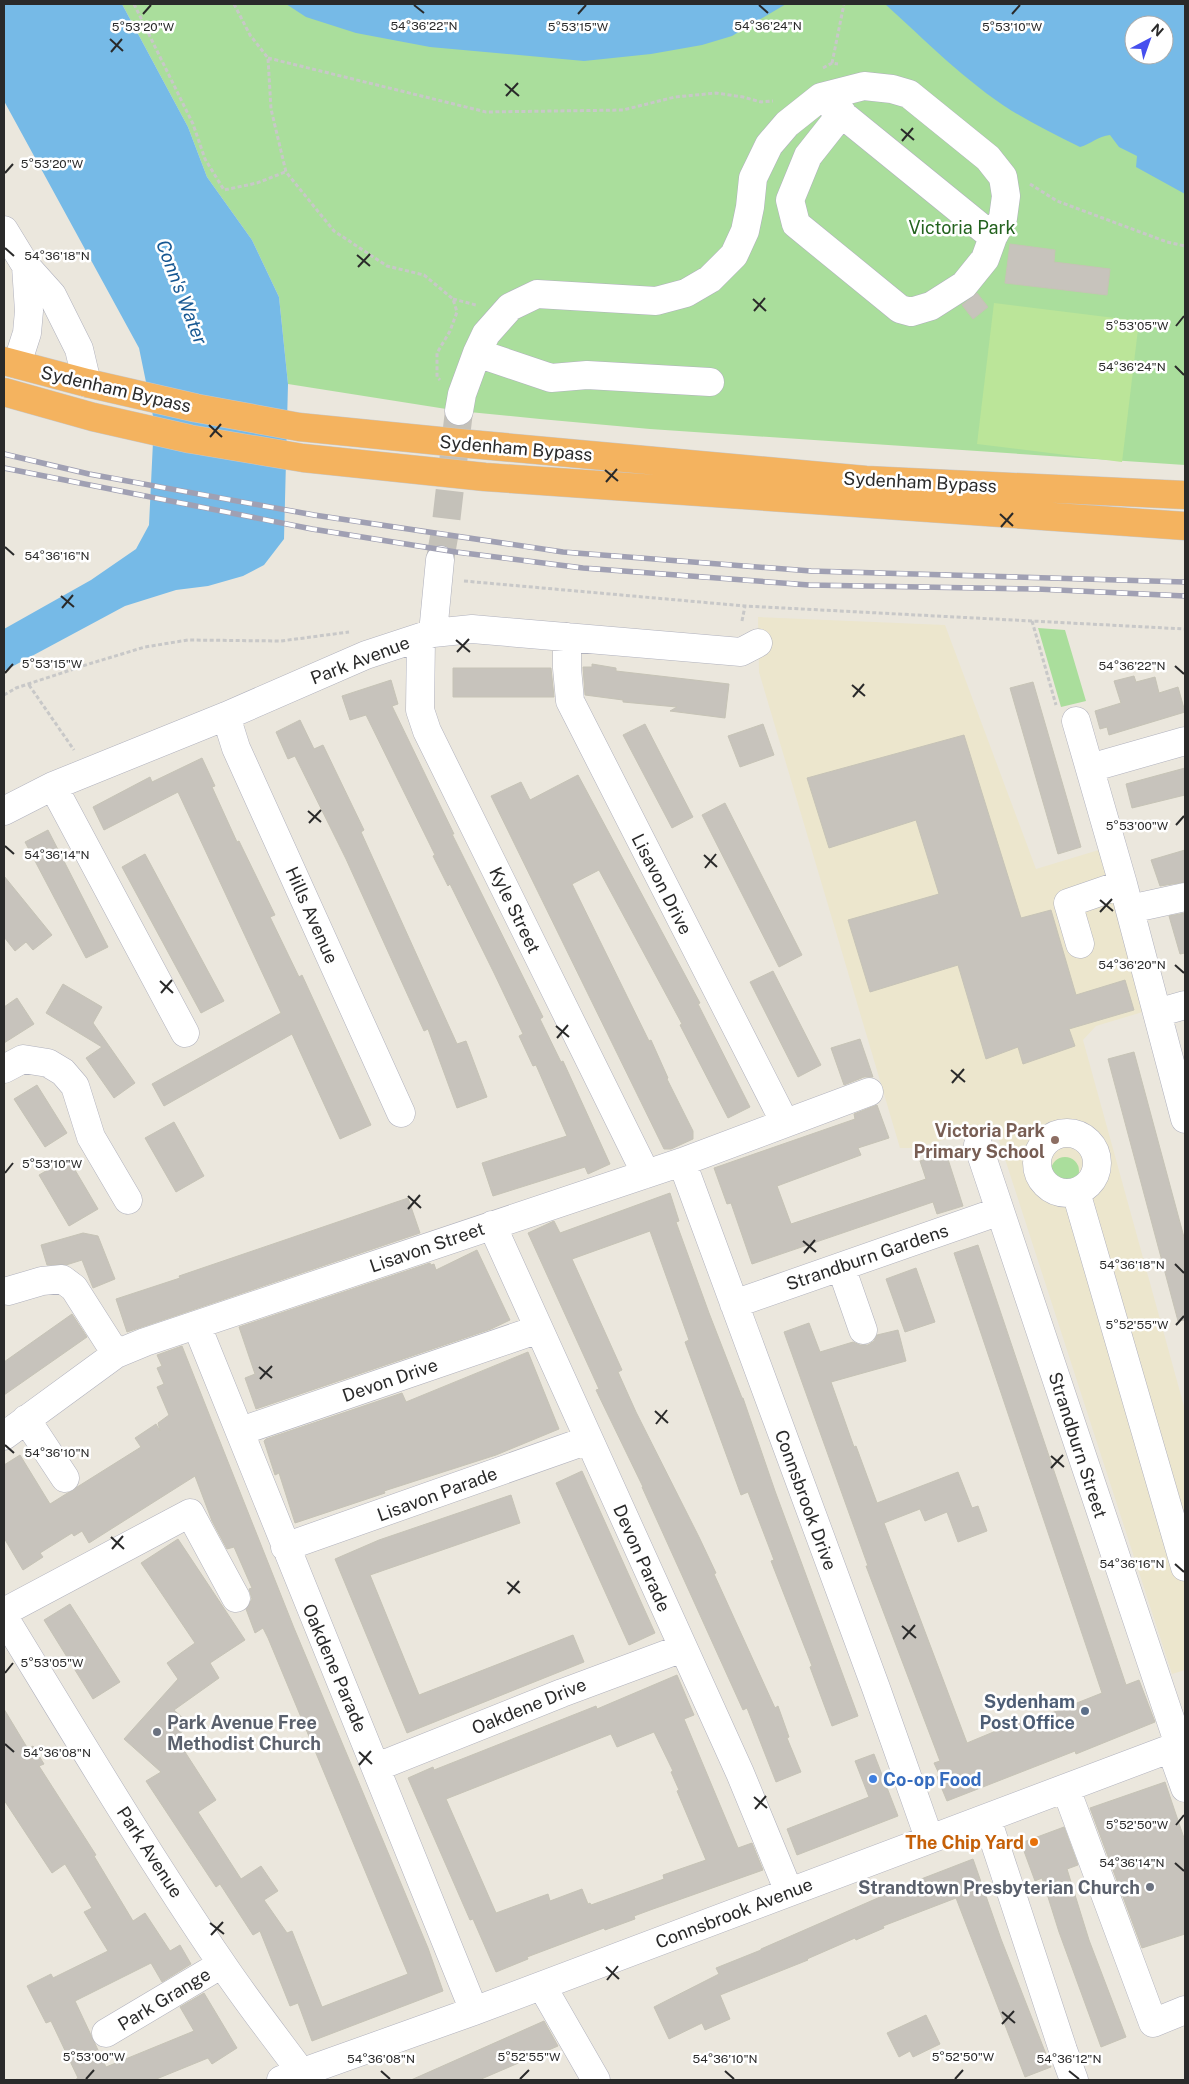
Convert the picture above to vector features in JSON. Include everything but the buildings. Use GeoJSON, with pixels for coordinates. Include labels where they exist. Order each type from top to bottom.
{"type":"FeatureCollection","features":[{"type":"Feature","properties":{"kind":"highway","name":"Sydenham Bypass"},"geometry":{"type":"LineString","coordinates":[[10,363],[196,408],[299,426],[470,444],[866,480],[1185,495]]}},
{"type":"Feature","properties":{"kind":"highway","name":"Sydenham Bypass"},"geometry":{"type":"LineString","coordinates":[[4,392],[116,422],[190,439],[303,458],[485,477],[1185,526]]}},
{"type":"Feature","properties":{"kind":"street"},"geometry":{"type":"LineString","coordinates":[[461,402],[477,353],[486,334],[510,307],[537,294],[656,301],[686,293],[710,279],[734,255],[750,207],[753,178],[769,145],[786,124],[831,105],[864,86],[892,89],[909,94],[988,158],[1003,178],[1006,196],[1002,218],[992,236],[985,260],[964,285],[931,306],[911,312],[900,308],[892,302],[796,224],[790,200],[831,105]]}},
{"type":"Feature","properties":{"kind":"street"},"geometry":{"type":"LineString","coordinates":[[831,105],[992,236]]}},
{"type":"Feature","properties":{"kind":"street"},"geometry":{"type":"LineString","coordinates":[[4,230],[26,266],[52,295],[79,349],[87,383]]}},
{"type":"Feature","properties":{"kind":"street"},"geometry":{"type":"LineString","coordinates":[[10,363],[27,333],[29,311],[26,266]]}},
{"type":"Feature","properties":{"kind":"street"},"geometry":{"type":"LineString","coordinates":[[477,353],[551,378],[587,375],[710,382]]}},
{"type":"Feature","properties":{"kind":"street","name":"Kyle Street"},"geometry":{"type":"LineString","coordinates":[[439,569],[427,635],[420,710],[427,731],[646,1174]]}},
{"type":"Feature","properties":{"kind":"street","name":"Park Avenue"},"geometry":{"type":"LineString","coordinates":[[4,811],[53,786],[226,716],[366,655],[427,635],[472,629],[745,650]]}},
{"type":"Feature","properties":{"kind":"street","name":"Lisavon Drive"},"geometry":{"type":"LineString","coordinates":[[567,637],[570,701],[785,1123]]}},
{"type":"Feature","properties":{"kind":"street","name":"Hills Avenue"},"geometry":{"type":"LineString","coordinates":[[226,716],[236,748],[401,1113]]}},
{"type":"Feature","properties":{"kind":"street"},"geometry":{"type":"LineString","coordinates":[[1076,721],[1127,896],[1185,1119]]}},
{"type":"Feature","properties":{"kind":"street"},"geometry":{"type":"LineString","coordinates":[[1090,768],[1185,741]]}},
{"type":"Feature","properties":{"kind":"street"},"geometry":{"type":"LineString","coordinates":[[53,786],[185,1033]]}},
{"type":"Feature","properties":{"kind":"street"},"geometry":{"type":"LineString","coordinates":[[1080,944],[1068,902],[1127,896],[1185,897]]}},
{"type":"Feature","properties":{"kind":"street"},"geometry":{"type":"LineString","coordinates":[[1157,1013],[1185,1005]]}},
{"type":"Feature","properties":{"kind":"street"},"geometry":{"type":"LineString","coordinates":[[4,1069],[23,1059],[48,1063],[63,1072],[75,1086],[91,1137],[128,1200]]}},
{"type":"Feature","properties":{"kind":"street","name":"Lisavon Street"},"geometry":{"type":"LineString","coordinates":[[4,1436],[116,1354],[682,1162],[869,1092]]}},
{"type":"Feature","properties":{"kind":"street","name":"Strandburn Street"},"geometry":{"type":"LineString","coordinates":[[978,1145],[1178,1746],[1185,1788]]}},
{"type":"Feature","properties":{"kind":"street","name":"Connsbrook Drive"},"geometry":{"type":"LineString","coordinates":[[682,1162],[930,1838]]}},
{"type":"Feature","properties":{"kind":"street"},"geometry":{"type":"LineString","coordinates":[[1076,1192],[1185,1567]]}},
{"type":"Feature","properties":{"kind":"street","name":"Strandburn Gardens"},"geometry":{"type":"LineString","coordinates":[[734,1304],[1000,1211]]}},
{"type":"Feature","properties":{"kind":"street","name":"Devon Parade"},"geometry":{"type":"LineString","coordinates":[[492,1225],[740,1773],[789,1892]]}},
{"type":"Feature","properties":{"kind":"street"},"geometry":{"type":"LineString","coordinates":[[841,1267],[863,1330]]}},
{"type":"Feature","properties":{"kind":"street"},"geometry":{"type":"LineString","coordinates":[[8,1291],[42,1281],[62,1279],[74,1288],[116,1354]]}},
{"type":"Feature","properties":{"kind":"street","name":"Oakdene Parade"},"geometry":{"type":"LineString","coordinates":[[197,1326],[474,2011]]}},
{"type":"Feature","properties":{"kind":"street","name":"Devon Drive"},"geometry":{"type":"LineString","coordinates":[[240,1431],[539,1329]]}},
{"type":"Feature","properties":{"kind":"street"},"geometry":{"type":"LineString","coordinates":[[26,1419],[65,1478]]}},
{"type":"Feature","properties":{"kind":"street","name":"Lisavon Parade"},"geometry":{"type":"LineString","coordinates":[[285,1547],[588,1440]]}},
{"type":"Feature","properties":{"kind":"street"},"geometry":{"type":"LineString","coordinates":[[4,1612],[190,1513],[236,1598]]}},
{"type":"Feature","properties":{"kind":"street","name":"Park Avenue"},"geometry":{"type":"LineString","coordinates":[[4,1616],[113,1793],[222,1964],[289,2059],[297,2078]]}},
{"type":"Feature","properties":{"kind":"street","name":"Oakdene Drive"},"geometry":{"type":"LineString","coordinates":[[376,1767],[562,1693],[682,1648]]}},
{"type":"Feature","properties":{"kind":"street","name":"Connsbrook Avenue"},"geometry":{"type":"LineString","coordinates":[[297,2078],[1178,1746]]}},
{"type":"Feature","properties":{"kind":"street"},"geometry":{"type":"LineString","coordinates":[[1066,1789],[1153,2022],[1185,2010]]}},
{"type":"Feature","properties":{"kind":"street"},"geometry":{"type":"LineString","coordinates":[[987,1819],[1062,2050],[1074,2080]]}},
{"type":"Feature","properties":{"kind":"street","name":"Park Grange"},"geometry":{"type":"LineString","coordinates":[[106,2033],[222,1964]]}},
{"type":"Feature","properties":{"kind":"street"},"geometry":{"type":"LineString","coordinates":[[542,1986],[596,2080]]}},
{"type":"Feature","properties":{"kind":"path"},"geometry":{"type":"LineString","coordinates":[[134,4],[193,124],[205,159],[224,190],[257,183],[286,172]]}},
{"type":"Feature","properties":{"kind":"path"},"geometry":{"type":"LineString","coordinates":[[234,4],[250,35],[268,58],[272,109],[286,172],[334,231],[387,266],[424,275],[453,299],[457,312],[450,331],[437,353],[437,377],[450,393],[461,402]]}},
{"type":"Feature","properties":{"kind":"path"},"geometry":{"type":"LineString","coordinates":[[832,63],[844,4]]}},
{"type":"Feature","properties":{"kind":"path"},"geometry":{"type":"LineString","coordinates":[[268,58],[486,112],[623,110],[675,97],[716,93],[761,102],[775,100]]}},
{"type":"Feature","properties":{"kind":"path"},"geometry":{"type":"LineString","coordinates":[[823,69],[832,63],[845,65]]}},
{"type":"Feature","properties":{"kind":"path"},"geometry":{"type":"LineString","coordinates":[[1026,180],[1032,186],[1057,201],[1167,242],[1185,246]]}},
{"type":"Feature","properties":{"kind":"path"},"geometry":{"type":"LineString","coordinates":[[439,569],[745,606],[1185,629]]}},
{"type":"Feature","properties":{"kind":"path"},"geometry":{"type":"LineString","coordinates":[[1032,621],[1057,707],[1076,721]]}},
{"type":"Feature","properties":{"kind":"path"},"geometry":{"type":"LineString","coordinates":[[4,695],[16,688],[128,652],[188,640],[281,641],[356,632]]}},
{"type":"Feature","properties":{"kind":"path"},"geometry":{"type":"LineString","coordinates":[[29,685],[88,771]]}},
{"type":"Feature","properties":{"kind":"shaded area","name":"Victoria Park Primary School"},"geometry":{"type":"Polygon","coordinates":[[[758,617],[945,625],[1036,869],[1102,849],[1146,1011],[1096,1026],[1083,1040],[1185,1410],[1185,1670],[1172,1674],[994,1125],[915,1148],[900,1148],[759,672],[758,617]]]}},
{"type":"Feature","properties":{"kind":"green space","name":"Victoria Park"},"geometry":{"type":"Polygon","coordinates":[[[122,4],[1185,4],[1185,465],[650,429],[459,411],[288,384],[279,297],[252,240],[207,177],[188,127],[122,4]]]}},
{"type":"Feature","properties":{"kind":"green space"},"geometry":{"type":"Polygon","coordinates":[[[994,303],[1139,321],[1122,462],[977,444],[994,303]]]}},
{"type":"Feature","properties":{"kind":"green space"},"geometry":{"type":"Polygon","coordinates":[[[1038,628],[1065,630],[1086,701],[1061,707],[1038,628]]]}},
{"type":"Feature","properties":{"kind":"green space"},"geometry":{"type":"Polygon","coordinates":[[[1065,1157],[1075,1161],[1079,1171],[1075,1181],[1065,1185],[1055,1181],[1051,1171],[1055,1161],[1065,1157]]]}},
{"type":"Feature","properties":{"kind":"water","name":"Conn's Water"},"geometry":{"type":"Polygon","coordinates":[[[4,4],[122,4],[188,127],[207,177],[252,240],[279,297],[288,384],[284,539],[264,565],[243,576],[208,586],[176,590],[125,606],[4,671],[4,629],[91,580],[136,549],[149,525],[154,421],[139,348],[4,101],[4,4]]]}},
{"type":"Feature","properties":{"kind":"water"},"geometry":{"type":"Polygon","coordinates":[[[286,4],[786,4],[732,36],[702,45],[651,54],[584,61],[430,47],[356,33],[306,17],[286,4]]]}},
{"type":"Feature","properties":{"kind":"water"},"geometry":{"type":"Polygon","coordinates":[[[885,4],[1185,4],[1185,194],[1136,167],[1137,156],[1119,147],[1110,135],[1080,147],[1012,111],[978,87],[885,4]]]}},
{"type":"Feature","properties":{"kind":"tunnel"},"geometry":{"type":"LineString","coordinates":[[440,560],[459,411]]}},
{"type":"Feature","properties":{"kind":"railway"},"geometry":{"type":"LineString","coordinates":[[4,454],[89,474],[314,515],[563,552],[811,571],[1185,582]]}},
{"type":"Feature","properties":{"kind":"railway"},"geometry":{"type":"LineString","coordinates":[[4,468],[312,529],[456,552],[583,568],[809,585],[1037,589],[1185,596]]}},
{"type":"Feature","properties":{"kind":"place","name":"Victoria Park Primary School"},"geometry":{"type":"Point","coordinates":[1055,1140]}},
{"type":"Feature","properties":{"kind":"place","name":"Sydenham Post Office"},"geometry":{"type":"Point","coordinates":[1085,1711]}},
{"type":"Feature","properties":{"kind":"place","name":"Park Avenue Free Methodist Church"},"geometry":{"type":"Point","coordinates":[157,1732]}},
{"type":"Feature","properties":{"kind":"place","name":"Co-op Food"},"geometry":{"type":"Point","coordinates":[873,1779]}},
{"type":"Feature","properties":{"kind":"place","name":"The Chip Yard"},"geometry":{"type":"Point","coordinates":[1034,1842]}},
{"type":"Feature","properties":{"kind":"place","name":"Strandtown Presbyterian Church"},"geometry":{"type":"Point","coordinates":[1150,1887]}}]}
